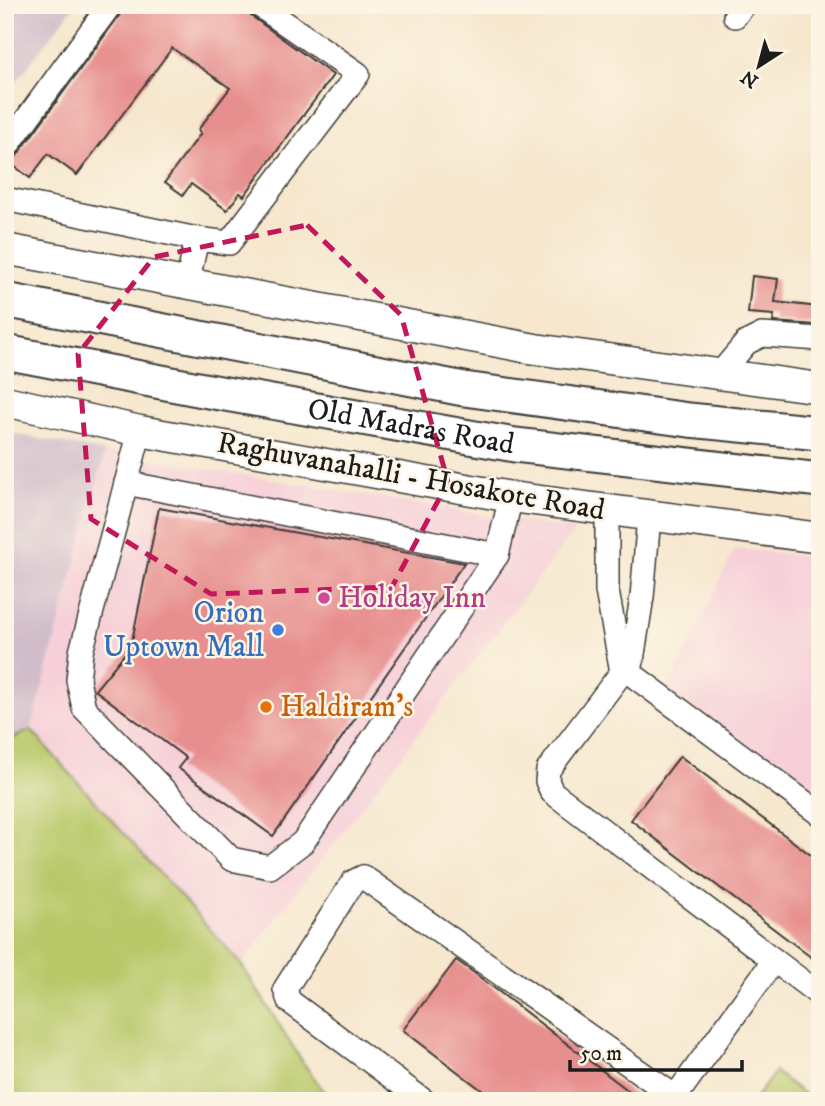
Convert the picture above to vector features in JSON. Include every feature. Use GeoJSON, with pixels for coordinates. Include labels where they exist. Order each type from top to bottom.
{"type":"FeatureCollection","features":[{"type":"Feature","properties":{"kind":"highway"},"geometry":{"type":"LineString","coordinates":[[5,300],[464,389],[689,420],[820,433]]}},
{"type":"Feature","properties":{"kind":"highway","name":"Old Madras Road"},"geometry":{"type":"LineString","coordinates":[[5,352],[217,393],[515,445],[820,480]]}},
{"type":"Feature","properties":{"kind":"main road"},"geometry":{"type":"LineString","coordinates":[[5,249],[535,349],[820,388]]}},
{"type":"Feature","properties":{"kind":"main road","name":"Raghuvanahalli - Hosakote Road"},"geometry":{"type":"LineString","coordinates":[[5,401],[141,431],[511,497],[820,538]]}},
{"type":"Feature","properties":{"kind":"street"},"geometry":{"type":"LineString","coordinates":[[5,149],[110,5]]}},
{"type":"Feature","properties":{"kind":"street"},"geometry":{"type":"LineString","coordinates":[[5,199],[197,239],[229,243],[358,74],[259,5]]}},
{"type":"Feature","properties":{"kind":"street"},"geometry":{"type":"LineString","coordinates":[[187,284],[197,239]]}},
{"type":"Feature","properties":{"kind":"street"},"geometry":{"type":"LineString","coordinates":[[719,375],[746,343],[762,335],[820,339]]}},
{"type":"Feature","properties":{"kind":"street"},"geometry":{"type":"LineString","coordinates":[[141,431],[81,652],[78,680],[84,708],[231,859],[270,867],[303,842],[497,555],[511,497]]}},
{"type":"Feature","properties":{"kind":"street"},"geometry":{"type":"LineString","coordinates":[[126,483],[497,555]]}},
{"type":"Feature","properties":{"kind":"street"},"geometry":{"type":"LineString","coordinates":[[607,511],[607,591],[626,672],[820,814]]}},
{"type":"Feature","properties":{"kind":"street"},"geometry":{"type":"LineString","coordinates":[[649,517],[642,597],[626,672],[548,770],[547,781],[552,792],[820,995]]}},
{"type":"Feature","properties":{"kind":"street"},"geometry":{"type":"LineString","coordinates":[[424,1101],[289,1001],[285,989],[353,882],[363,877],[679,1098],[774,960]]}},
{"type":"Feature","properties":{"kind":"highlighted area"},"geometry":{"type":"Polygon","coordinates":[[[307,225],[401,315],[448,482],[392,587],[211,594],[91,519],[78,354],[154,257],[307,225]]]}},
{"type":"Feature","properties":{"kind":"shaded area"},"geometry":{"type":"Polygon","coordinates":[[[5,5],[75,5],[5,96],[5,5]]]}},
{"type":"Feature","properties":{"kind":"shaded area"},"geometry":{"type":"Polygon","coordinates":[[[5,432],[105,452],[31,730],[5,742],[5,432]]]}},
{"type":"Feature","properties":{"kind":"shaded area","name":"Orion Uptown Mall"},"geometry":{"type":"Polygon","coordinates":[[[105,452],[575,530],[241,964],[31,730],[105,452]]]}},
{"type":"Feature","properties":{"kind":"shaded area"},"geometry":{"type":"Polygon","coordinates":[[[735,549],[820,558],[820,802],[667,692],[735,549]]]}},
{"type":"Feature","properties":{"kind":"green space"},"geometry":{"type":"Polygon","coordinates":[[[31,730],[241,964],[302,1061],[331,1101],[5,1101],[5,742],[31,730]]]}},
{"type":"Feature","properties":{"kind":"green space"},"geometry":{"type":"Polygon","coordinates":[[[775,1072],[813,1101],[753,1101],[775,1072]]]}},
{"type":"Feature","properties":{"kind":"building"},"geometry":{"type":"Polygon","coordinates":[[[124,5],[239,5],[333,75],[244,196],[240,193],[227,210],[191,184],[183,195],[165,182],[201,133],[198,130],[230,88],[172,48],[77,175],[48,154],[30,178],[9,162],[16,157],[121,13],[124,5]]]}},
{"type":"Feature","properties":{"kind":"building"},"geometry":{"type":"Polygon","coordinates":[[[752,276],[778,279],[775,302],[819,307],[817,325],[773,322],[774,315],[748,313],[752,276]]]}},
{"type":"Feature","properties":{"kind":"building"},"geometry":{"type":"Polygon","coordinates":[[[159,508],[464,563],[273,836],[178,768],[186,758],[95,690],[131,646],[159,508]]]}},
{"type":"Feature","properties":{"kind":"building"},"geometry":{"type":"Polygon","coordinates":[[[680,756],[820,862],[820,964],[631,820],[680,756]]]}},
{"type":"Feature","properties":{"kind":"building"},"geometry":{"type":"Polygon","coordinates":[[[456,960],[642,1101],[496,1101],[403,1030],[456,960]]]}},
{"type":"Feature","properties":{"kind":"place","name":"Holiday Inn"},"geometry":{"type":"Point","coordinates":[324,598]}},
{"type":"Feature","properties":{"kind":"place","name":"Orion Uptown Mall"},"geometry":{"type":"Point","coordinates":[278,630]}},
{"type":"Feature","properties":{"kind":"place","name":"Haldiram's"},"geometry":{"type":"Point","coordinates":[266,707]}}]}
